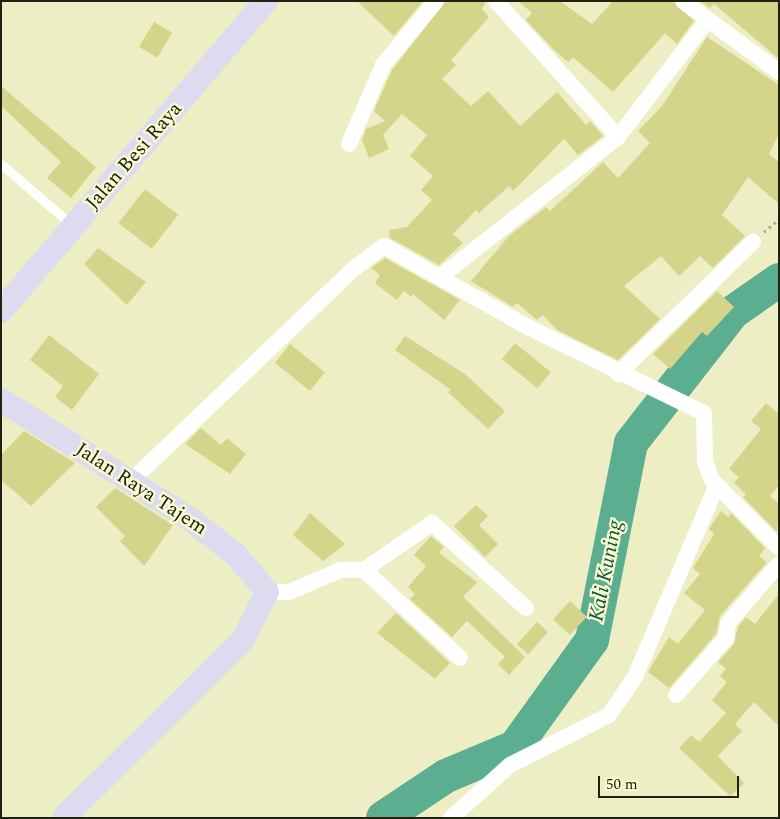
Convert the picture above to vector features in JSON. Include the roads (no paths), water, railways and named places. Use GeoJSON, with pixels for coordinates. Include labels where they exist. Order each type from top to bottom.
{"type":"FeatureCollection","features":[{"type":"Feature","properties":{"kind":"main road","name":"Jalan Besi Raya"},"geometry":{"type":"LineString","coordinates":[[1,311],[266,1]]}},
{"type":"Feature","properties":{"kind":"main road","name":"Jalan Raya Tajem"},"geometry":{"type":"LineString","coordinates":[[1,400],[132,480],[236,555],[267,592]]}},
{"type":"Feature","properties":{"kind":"main road"},"geometry":{"type":"LineString","coordinates":[[64,818],[243,640],[267,592]]}},
{"type":"Feature","properties":{"kind":"street"},"geometry":{"type":"LineString","coordinates":[[350,144],[382,65],[436,1]]}},
{"type":"Feature","properties":{"kind":"street"},"geometry":{"type":"LineString","coordinates":[[496,1],[618,137]]}},
{"type":"Feature","properties":{"kind":"street"},"geometry":{"type":"LineString","coordinates":[[683,1],[706,22],[779,72]]}},
{"type":"Feature","properties":{"kind":"street"},"geometry":{"type":"LineString","coordinates":[[440,277],[618,137],[706,22]]}},
{"type":"Feature","properties":{"kind":"street"},"geometry":{"type":"LineString","coordinates":[[618,374],[753,242]]}},
{"type":"Feature","properties":{"kind":"street"},"geometry":{"type":"LineString","coordinates":[[132,480],[378,248],[391,247],[440,277],[618,374],[704,413],[705,462],[717,485],[779,548]]}},
{"type":"Feature","properties":{"kind":"street"},"geometry":{"type":"LineString","coordinates":[[451,818],[510,765],[609,715],[635,677],[717,485]]}},
{"type":"Feature","properties":{"kind":"street"},"geometry":{"type":"LineString","coordinates":[[267,592],[289,592],[340,570],[364,570],[432,523],[526,608]]}},
{"type":"Feature","properties":{"kind":"street"},"geometry":{"type":"LineString","coordinates":[[676,695],[726,638],[728,622],[779,564]]}},
{"type":"Feature","properties":{"kind":"street"},"geometry":{"type":"LineString","coordinates":[[364,570],[460,658]]}},
{"type":"Feature","properties":{"kind":"lane"},"geometry":{"type":"LineString","coordinates":[[1,164],[73,226]]}},
{"type":"Feature","properties":{"kind":"waterway","name":"Kali Kuning"},"geometry":{"type":"LineString","coordinates":[[383,818],[446,776],[515,747],[592,640],[631,443],[733,312],[779,280]]}}]}
